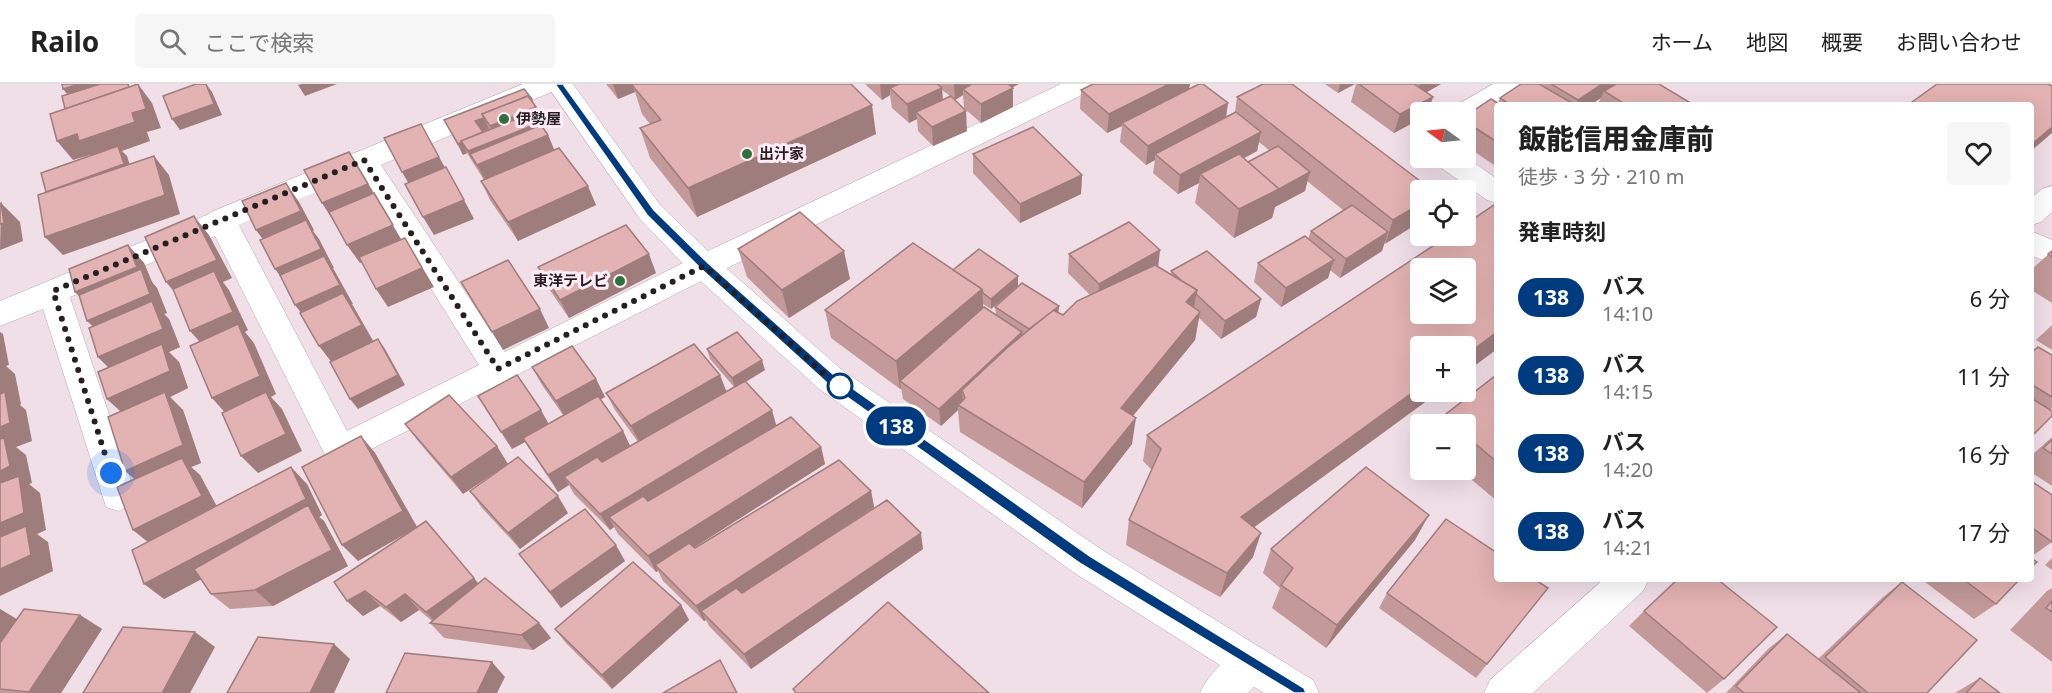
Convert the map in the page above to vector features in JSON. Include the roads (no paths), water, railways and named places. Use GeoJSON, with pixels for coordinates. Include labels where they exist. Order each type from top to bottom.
{"type":"FeatureCollection","features":[{"type":"Feature","properties":{"kind":"street"},"geometry":{"type":"LineString","coordinates":[[0,314],[221,219],[547,84]]}},
{"type":"Feature","properties":{"kind":"street"},"geometry":{"type":"LineString","coordinates":[[559,84],[650,212],[704,266],[830,379],[1086,560],[1299,693]]}},
{"type":"Feature","properties":{"kind":"street"},"geometry":{"type":"LineString","coordinates":[[221,219],[340,451],[704,266],[1083,84]]}},
{"type":"Feature","properties":{"kind":"street"},"geometry":{"type":"LineString","coordinates":[[1476,106],[1513,84]]}},
{"type":"Feature","properties":{"kind":"street"},"geometry":{"type":"LineString","coordinates":[[364,160],[498,369]]}},
{"type":"Feature","properties":{"kind":"street"},"geometry":{"type":"LineString","coordinates":[[1461,168],[1494,191]]}},
{"type":"Feature","properties":{"kind":"street"},"geometry":{"type":"LineString","coordinates":[[2034,212],[2052,196]]}},
{"type":"Feature","properties":{"kind":"street"},"geometry":{"type":"LineString","coordinates":[[2034,244],[2052,253]]}},
{"type":"Feature","properties":{"kind":"street"},"geometry":{"type":"LineString","coordinates":[[53,291],[118,496]]}},
{"type":"Feature","properties":{"kind":"street"},"geometry":{"type":"LineString","coordinates":[[1504,693],[1627,582]]}},
{"type":"Feature","properties":{"kind":"street"},"geometry":{"type":"LineString","coordinates":[[1220,693],[1251,663]]}},
{"type":"Feature","properties":{"kind":"place","name":"伊勢屋"},"geometry":{"type":"Point","coordinates":[504,119]}},
{"type":"Feature","properties":{"kind":"place","name":"出汁家"},"geometry":{"type":"Point","coordinates":[747,154]}},
{"type":"Feature","properties":{"kind":"place","name":"東洋テレビ"},"geometry":{"type":"Point","coordinates":[620,281]}}]}
